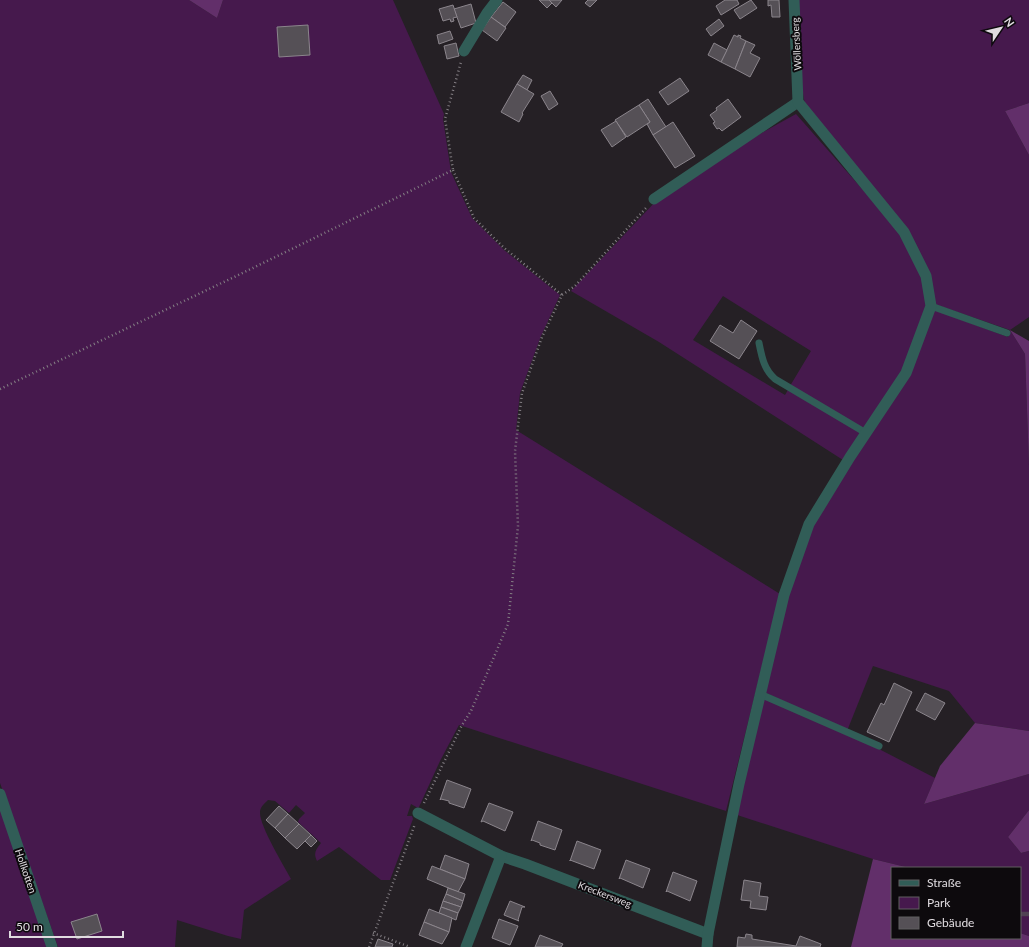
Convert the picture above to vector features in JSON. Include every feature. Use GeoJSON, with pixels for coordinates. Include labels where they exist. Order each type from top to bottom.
{"type":"FeatureCollection","features":[{"type":"Feature","properties":{"kind":"street"},"geometry":{"type":"LineString","coordinates":[[464,51],[487,13],[497,0]]}},
{"type":"Feature","properties":{"kind":"street","name":"Wöllersberg"},"geometry":{"type":"LineString","coordinates":[[794,0],[798,102]]}},
{"type":"Feature","properties":{"kind":"street"},"geometry":{"type":"LineString","coordinates":[[654,199],[798,102],[904,232],[926,276],[931,306],[906,372],[809,524],[784,595],[739,784],[706,947]]}},
{"type":"Feature","properties":{"kind":"street","name":"Hollkotten"},"geometry":{"type":"LineString","coordinates":[[0,794],[52,947]]}},
{"type":"Feature","properties":{"kind":"street","name":"Kreckersweg"},"geometry":{"type":"LineString","coordinates":[[418,813],[501,856],[708,934]]}},
{"type":"Feature","properties":{"kind":"street"},"geometry":{"type":"LineString","coordinates":[[466,947],[501,856]]}},
{"type":"Feature","properties":{"kind":"lane"},"geometry":{"type":"LineString","coordinates":[[931,306],[1008,333]]}},
{"type":"Feature","properties":{"kind":"lane"},"geometry":{"type":"LineString","coordinates":[[759,343],[763,364],[775,380],[866,433]]}},
{"type":"Feature","properties":{"kind":"lane"},"geometry":{"type":"LineString","coordinates":[[760,694],[879,746]]}},
{"type":"Feature","properties":{"kind":"path"},"geometry":{"type":"LineString","coordinates":[[464,51],[445,119],[453,170],[474,218],[503,247],[562,295]]}},
{"type":"Feature","properties":{"kind":"path"},"geometry":{"type":"LineString","coordinates":[[0,389],[246,272],[453,170]]}},
{"type":"Feature","properties":{"kind":"path"},"geometry":{"type":"LineString","coordinates":[[369,947],[418,813],[470,711],[508,624],[518,526],[515,451],[522,394],[542,336],[562,295],[575,286],[654,199]]}},
{"type":"Feature","properties":{"kind":"path"},"geometry":{"type":"LineString","coordinates":[[373,933],[410,947]]}},
{"type":"Feature","properties":{"kind":"green space"},"geometry":{"type":"Polygon","coordinates":[[[0,0],[189,0],[217,18],[223,0],[393,0],[444,114],[443,119],[451,172],[472,218],[504,250],[560,295],[541,336],[520,393],[516,430],[780,594],[726,811],[459,725],[440,761],[419,807],[418,808],[411,804],[407,816],[412,816],[413,819],[390,880],[381,880],[339,847],[317,861],[315,856],[316,851],[321,843],[298,822],[305,813],[296,805],[289,813],[275,801],[268,800],[261,808],[260,812],[263,826],[291,879],[244,910],[241,939],[177,920],[175,947],[58,947],[0,783],[0,0]]]}},
{"type":"Feature","properties":{"kind":"green space"},"geometry":{"type":"Polygon","coordinates":[[[798,0],[1029,0],[1029,103],[1005,111],[1029,155],[1029,317],[1010,330],[934,304],[906,231],[805,105],[802,87],[798,0]]]}},
{"type":"Feature","properties":{"kind":"green space"},"geometry":{"type":"Polygon","coordinates":[[[796,114],[901,233],[923,277],[929,306],[903,371],[865,429],[790,386],[811,351],[723,296],[693,340],[785,395],[788,390],[862,433],[843,460],[659,342],[571,291],[656,201],[722,155],[796,114]]]}},
{"type":"Feature","properties":{"kind":"green space"},"geometry":{"type":"Polygon","coordinates":[[[932,309],[1008,337],[1010,330],[1025,354],[1029,465],[1029,731],[975,723],[949,691],[873,666],[847,731],[764,692],[787,596],[811,525],[869,435],[932,309]]]}},
{"type":"Feature","properties":{"kind":"green space"},"geometry":{"type":"Polygon","coordinates":[[[762,697],[879,749],[935,778],[924,804],[1029,774],[1029,810],[1008,837],[1021,853],[1029,851],[1029,936],[1021,933],[1021,867],[906,867],[873,859],[734,814],[762,697]]]}},
{"type":"Feature","properties":{"kind":"green space"},"geometry":{"type":"Polygon","coordinates":[[[0,805],[47,947],[0,947],[0,805]]]}},
{"type":"Feature","properties":{"kind":"shaded area"},"geometry":{"type":"Polygon","coordinates":[[[189,0],[223,0],[217,18],[189,0]]]}},
{"type":"Feature","properties":{"kind":"shaded area"},"geometry":{"type":"Polygon","coordinates":[[[1029,103],[1029,155],[1005,111],[1029,103]]]}},
{"type":"Feature","properties":{"kind":"shaded area"},"geometry":{"type":"Polygon","coordinates":[[[1010,330],[1029,341],[1029,465],[1025,354],[1010,330]]]}},
{"type":"Feature","properties":{"kind":"shaded area"},"geometry":{"type":"Polygon","coordinates":[[[975,723],[1029,731],[1029,774],[924,804],[940,766],[975,723]]]}},
{"type":"Feature","properties":{"kind":"shaded area"},"geometry":{"type":"Polygon","coordinates":[[[1029,810],[1029,851],[1021,853],[1008,837],[1029,810]]]}},
{"type":"Feature","properties":{"kind":"shaded area"},"geometry":{"type":"Polygon","coordinates":[[[873,859],[906,867],[891,867],[891,939],[1021,939],[1021,933],[1029,936],[1029,947],[851,947],[873,859]]]}},
{"type":"Feature","properties":{"kind":"building"},"geometry":{"type":"Polygon","coordinates":[[[539,0],[549,0],[552,3],[547,8],[539,0]]]}},
{"type":"Feature","properties":{"kind":"building"},"geometry":{"type":"Polygon","coordinates":[[[549,0],[562,0],[556,7],[549,0]]]}},
{"type":"Feature","properties":{"kind":"building"},"geometry":{"type":"Polygon","coordinates":[[[588,0],[597,0],[590,7],[585,3],[588,0]]]}},
{"type":"Feature","properties":{"kind":"building"},"geometry":{"type":"Polygon","coordinates":[[[725,0],[737,0],[739,4],[721,15],[716,6],[725,0]]]}},
{"type":"Feature","properties":{"kind":"building"},"geometry":{"type":"Polygon","coordinates":[[[751,0],[757,8],[740,19],[734,10],[751,0]]]}},
{"type":"Feature","properties":{"kind":"building"},"geometry":{"type":"Polygon","coordinates":[[[768,0],[779,0],[780,17],[772,17],[771,5],[768,6],[768,0]]]}},
{"type":"Feature","properties":{"kind":"building"},"geometry":{"type":"Polygon","coordinates":[[[503,2],[516,12],[505,27],[491,17],[503,2]]]}},
{"type":"Feature","properties":{"kind":"building"},"geometry":{"type":"Polygon","coordinates":[[[471,4],[476,23],[461,28],[454,9],[471,4]]]}},
{"type":"Feature","properties":{"kind":"building"},"geometry":{"type":"Polygon","coordinates":[[[453,5],[457,17],[453,18],[454,21],[451,22],[450,19],[443,21],[439,9],[453,5]]]}},
{"type":"Feature","properties":{"kind":"building"},"geometry":{"type":"Polygon","coordinates":[[[491,17],[506,28],[497,41],[482,30],[491,17]]]}},
{"type":"Feature","properties":{"kind":"building"},"geometry":{"type":"Polygon","coordinates":[[[719,19],[724,26],[711,36],[706,29],[719,19]]]}},
{"type":"Feature","properties":{"kind":"building"},"geometry":{"type":"Polygon","coordinates":[[[308,25],[310,55],[279,57],[277,27],[308,25]]]}},
{"type":"Feature","properties":{"kind":"building"},"geometry":{"type":"Polygon","coordinates":[[[450,31],[453,39],[439,44],[437,35],[450,31]]]}},
{"type":"Feature","properties":{"kind":"building"},"geometry":{"type":"Polygon","coordinates":[[[734,35],[738,37],[738,35],[741,36],[740,38],[746,41],[735,69],[721,62],[734,35]]]}},
{"type":"Feature","properties":{"kind":"building"},"geometry":{"type":"Polygon","coordinates":[[[746,41],[755,45],[750,53],[760,58],[750,77],[735,69],[746,41]]]}},
{"type":"Feature","properties":{"kind":"building"},"geometry":{"type":"Polygon","coordinates":[[[456,43],[459,56],[447,59],[444,46],[456,43]]]}},
{"type":"Feature","properties":{"kind":"building"},"geometry":{"type":"Polygon","coordinates":[[[714,43],[727,50],[721,62],[708,55],[714,43]]]}},
{"type":"Feature","properties":{"kind":"building"},"geometry":{"type":"Polygon","coordinates":[[[523,75],[532,80],[527,90],[517,84],[523,75]]]}},
{"type":"Feature","properties":{"kind":"building"},"geometry":{"type":"Polygon","coordinates":[[[680,78],[689,91],[668,105],[659,92],[680,78]]]}},
{"type":"Feature","properties":{"kind":"building"},"geometry":{"type":"Polygon","coordinates":[[[517,84],[534,94],[522,113],[523,114],[519,122],[501,112],[517,84]]]}},
{"type":"Feature","properties":{"kind":"building"},"geometry":{"type":"Polygon","coordinates":[[[550,91],[558,104],[549,110],[541,96],[550,91]]]}},
{"type":"Feature","properties":{"kind":"building"},"geometry":{"type":"Polygon","coordinates":[[[648,99],[666,127],[653,135],[647,124],[650,122],[639,105],[648,99]]]}},
{"type":"Feature","properties":{"kind":"building"},"geometry":{"type":"Polygon","coordinates":[[[728,99],[741,117],[722,131],[719,128],[717,129],[713,123],[715,122],[710,115],[717,110],[716,108],[728,99]]]}},
{"type":"Feature","properties":{"kind":"building"},"geometry":{"type":"Polygon","coordinates":[[[639,105],[650,122],[627,137],[615,120],[639,105]]]}},
{"type":"Feature","properties":{"kind":"building"},"geometry":{"type":"Polygon","coordinates":[[[616,121],[626,137],[612,147],[601,130],[616,121]]]}},
{"type":"Feature","properties":{"kind":"building"},"geometry":{"type":"Polygon","coordinates":[[[673,122],[695,156],[675,168],[653,135],[673,122]]]}},
{"type":"Feature","properties":{"kind":"building"},"geometry":{"type":"Polygon","coordinates":[[[741,320],[757,331],[739,359],[710,341],[720,325],[733,333],[741,320]]]}},
{"type":"Feature","properties":{"kind":"building"},"geometry":{"type":"Polygon","coordinates":[[[894,683],[912,692],[889,742],[867,732],[881,703],[884,705],[894,683]]]}},
{"type":"Feature","properties":{"kind":"building"},"geometry":{"type":"Polygon","coordinates":[[[925,693],[945,703],[935,720],[916,710],[925,693]]]}},
{"type":"Feature","properties":{"kind":"building"},"geometry":{"type":"Polygon","coordinates":[[[447,780],[471,789],[464,808],[449,803],[449,801],[440,800],[447,780]]]}},
{"type":"Feature","properties":{"kind":"building"},"geometry":{"type":"Polygon","coordinates":[[[489,803],[513,812],[505,831],[483,821],[481,822],[489,803]]]}},
{"type":"Feature","properties":{"kind":"building"},"geometry":{"type":"Polygon","coordinates":[[[279,806],[288,814],[275,828],[266,820],[279,806]]]}},
{"type":"Feature","properties":{"kind":"building"},"geometry":{"type":"Polygon","coordinates":[[[288,814],[299,824],[285,838],[275,828],[288,814]]]}},
{"type":"Feature","properties":{"kind":"building"},"geometry":{"type":"Polygon","coordinates":[[[538,821],[562,830],[555,850],[540,845],[540,843],[532,840],[531,841],[538,821]]]}},
{"type":"Feature","properties":{"kind":"building"},"geometry":{"type":"Polygon","coordinates":[[[299,824],[311,835],[297,849],[285,838],[299,824]]]}},
{"type":"Feature","properties":{"kind":"building"},"geometry":{"type":"Polygon","coordinates":[[[311,835],[317,841],[311,847],[305,841],[311,835]]]}},
{"type":"Feature","properties":{"kind":"building"},"geometry":{"type":"Polygon","coordinates":[[[577,841],[601,850],[594,869],[570,860],[577,841]]]}},
{"type":"Feature","properties":{"kind":"building"},"geometry":{"type":"Polygon","coordinates":[[[445,855],[469,864],[465,879],[440,869],[445,855]]]}},
{"type":"Feature","properties":{"kind":"building"},"geometry":{"type":"Polygon","coordinates":[[[626,860],[650,869],[643,888],[620,878],[619,879],[626,860]]]}},
{"type":"Feature","properties":{"kind":"building"},"geometry":{"type":"Polygon","coordinates":[[[432,866],[465,879],[458,892],[427,879],[432,866]]]}},
{"type":"Feature","properties":{"kind":"building"},"geometry":{"type":"Polygon","coordinates":[[[673,872],[697,881],[690,901],[667,891],[666,892],[673,872]]]}},
{"type":"Feature","properties":{"kind":"building"},"geometry":{"type":"Polygon","coordinates":[[[744,880],[761,883],[759,896],[768,897],[766,910],[750,908],[751,901],[741,900],[744,880]]]}},
{"type":"Feature","properties":{"kind":"building"},"geometry":{"type":"Polygon","coordinates":[[[448,888],[465,894],[463,901],[446,894],[448,888]]]}},
{"type":"Feature","properties":{"kind":"building"},"geometry":{"type":"Polygon","coordinates":[[[446,894],[463,901],[461,907],[443,901],[446,894]]]}},
{"type":"Feature","properties":{"kind":"building"},"geometry":{"type":"Polygon","coordinates":[[[443,901],[461,907],[458,913],[441,907],[443,901]]]}},
{"type":"Feature","properties":{"kind":"building"},"geometry":{"type":"Polygon","coordinates":[[[510,901],[525,907],[522,907],[519,921],[504,915],[510,901]]]}},
{"type":"Feature","properties":{"kind":"building"},"geometry":{"type":"Polygon","coordinates":[[[441,907],[458,913],[456,920],[439,913],[441,907]]]}},
{"type":"Feature","properties":{"kind":"building"},"geometry":{"type":"Polygon","coordinates":[[[429,909],[452,918],[449,932],[424,922],[429,909]]]}},
{"type":"Feature","properties":{"kind":"building"},"geometry":{"type":"Polygon","coordinates":[[[97,914],[102,931],[77,939],[71,922],[97,914]]]}},
{"type":"Feature","properties":{"kind":"building"},"geometry":{"type":"Polygon","coordinates":[[[499,919],[518,926],[510,945],[492,938],[499,919]]]}},
{"type":"Feature","properties":{"kind":"building"},"geometry":{"type":"Polygon","coordinates":[[[424,922],[449,932],[442,944],[419,935],[424,922]]]}},
{"type":"Feature","properties":{"kind":"building"},"geometry":{"type":"Polygon","coordinates":[[[746,934],[752,935],[752,939],[796,946],[800,936],[821,944],[820,947],[737,947],[738,937],[745,938],[746,934]]]}},
{"type":"Feature","properties":{"kind":"building"},"geometry":{"type":"Polygon","coordinates":[[[540,935],[563,944],[561,947],[535,947],[540,935]]]}},
{"type":"Feature","properties":{"kind":"building"},"geometry":{"type":"Polygon","coordinates":[[[378,939],[393,944],[392,947],[375,947],[378,939]]]}},
{"type":"Feature","properties":{"kind":"waterway"},"geometry":{"type":"LineString","coordinates":[[1021,914],[1029,914]]}}]}
